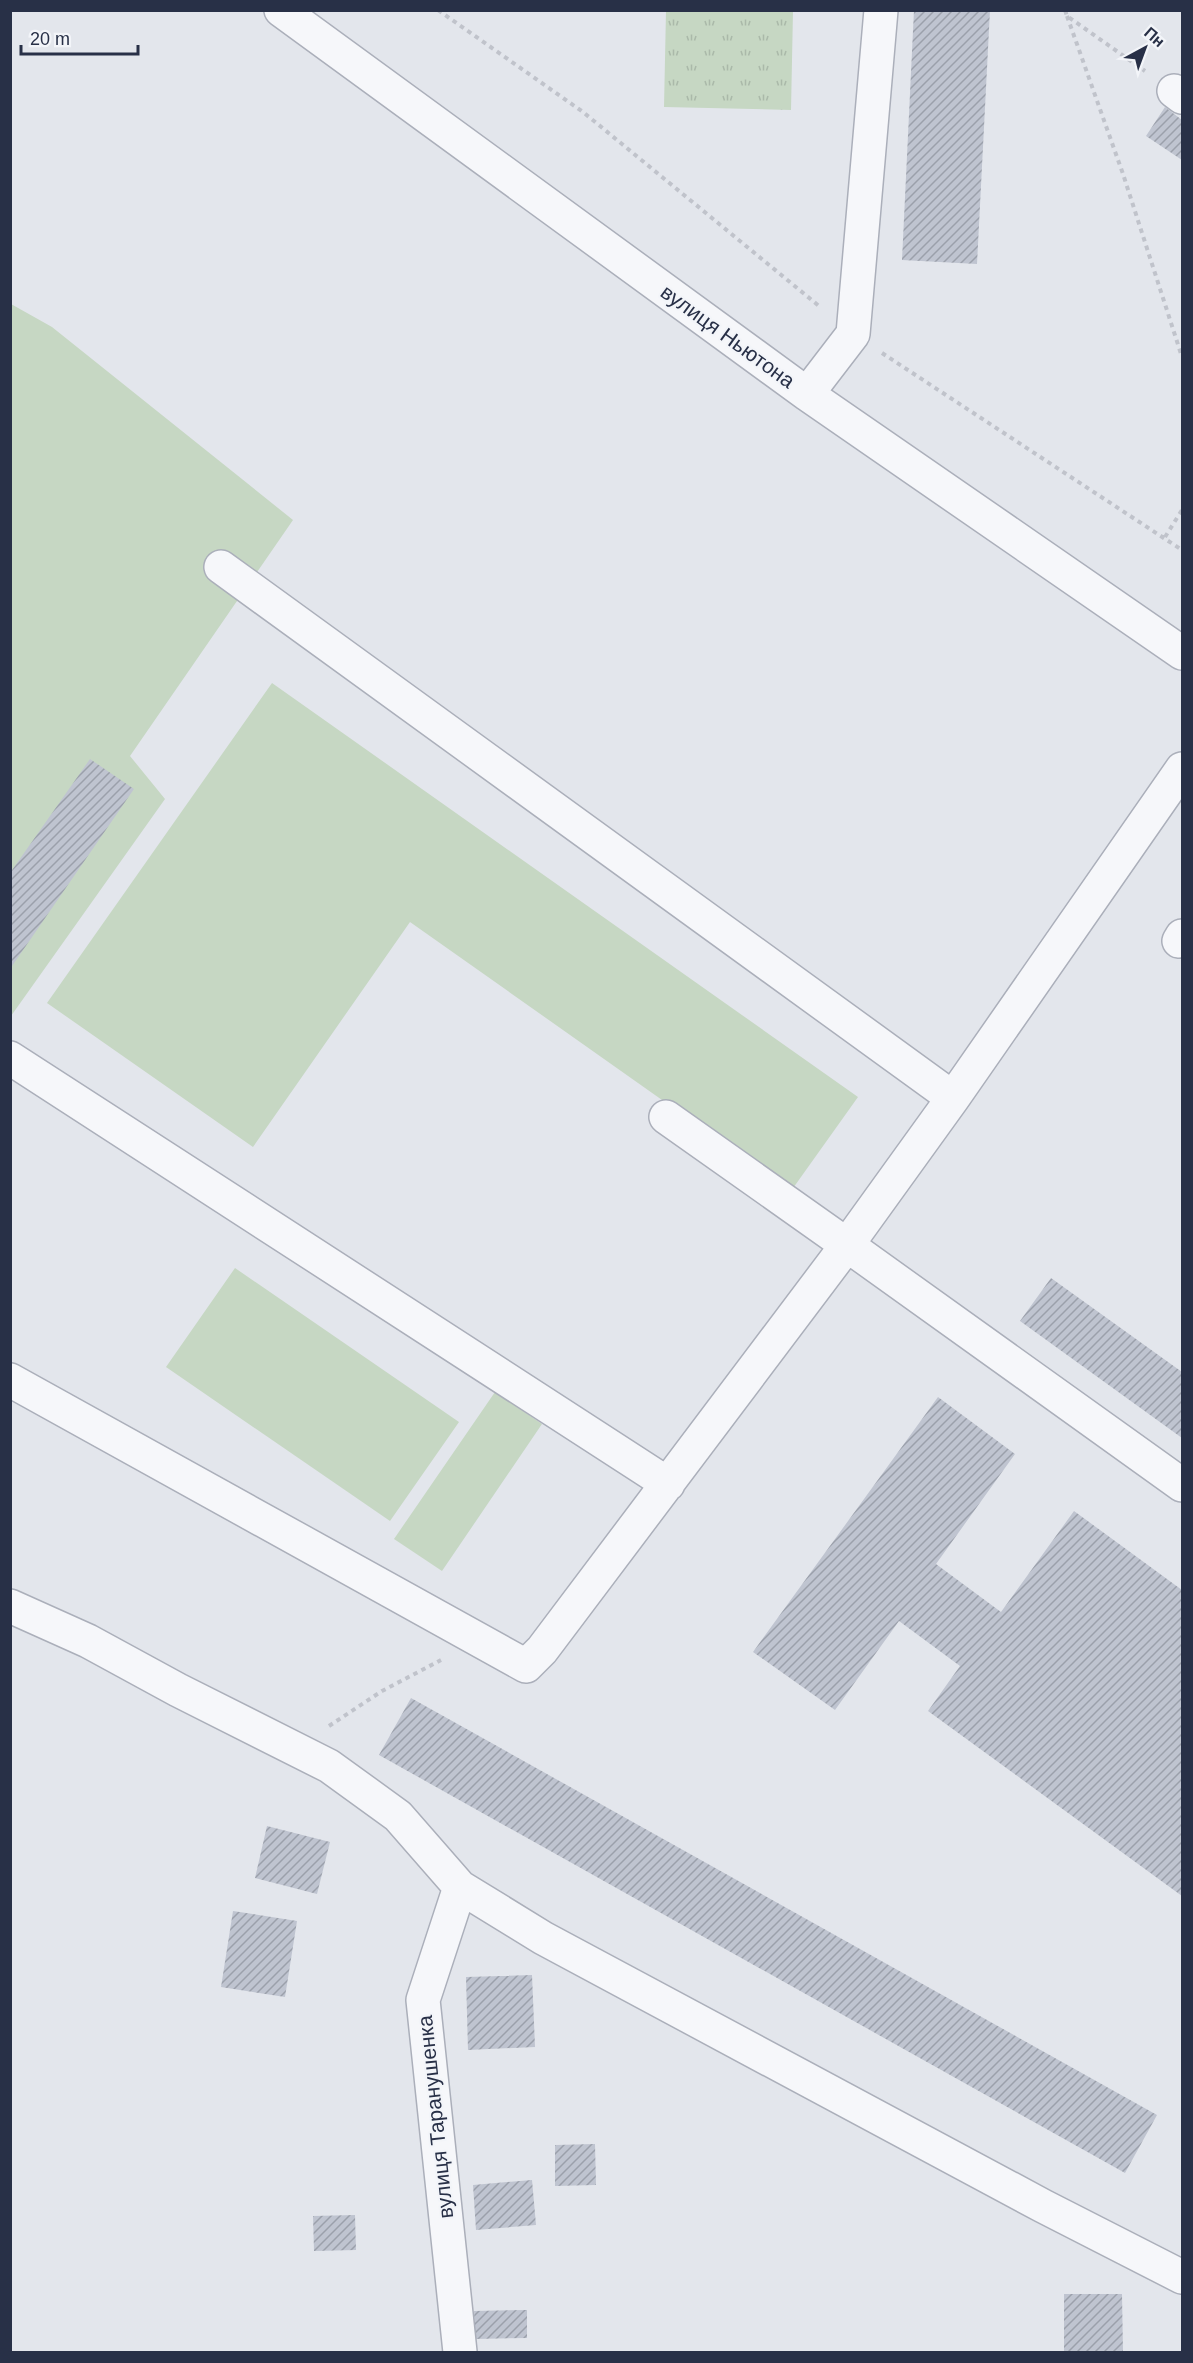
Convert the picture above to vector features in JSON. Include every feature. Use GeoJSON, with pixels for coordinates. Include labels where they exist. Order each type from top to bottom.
{"type":"FeatureCollection","features":[{"type":"Feature","properties":{"kind":"street","name":"вулиця Ньютона"},"geometry":{"type":"LineString","coordinates":[[281,10],[807,394],[1182,653]]}},
{"type":"Feature","properties":{"kind":"street"},"geometry":{"type":"LineString","coordinates":[[807,394],[853,334],[881,10]]}},
{"type":"Feature","properties":{"kind":"street"},"geometry":{"type":"LineString","coordinates":[[220,567],[953,1098]]}},
{"type":"Feature","properties":{"kind":"street"},"geometry":{"type":"LineString","coordinates":[[10,1380],[526,1666],[542,1650],[847,1245],[953,1098],[1182,769]]}},
{"type":"Feature","properties":{"kind":"street"},"geometry":{"type":"LineString","coordinates":[[13,1067],[668,1484]]}},
{"type":"Feature","properties":{"kind":"street"},"geometry":{"type":"LineString","coordinates":[[666,1117],[1182,1485]]}},
{"type":"Feature","properties":{"kind":"street"},"geometry":{"type":"LineString","coordinates":[[10,1606],[88,1641],[178,1690],[328,1766],[399,1816],[460,1887],[543,1938],[1182,2277]]}},
{"type":"Feature","properties":{"kind":"street","name":"вулиця Таранушенка"},"geometry":{"type":"LineString","coordinates":[[460,1887],[423,2000],[460,2352]]}},
{"type":"Feature","properties":{"kind":"path"},"geometry":{"type":"LineString","coordinates":[[438,10],[583,112],[853,334],[1182,550]]}},
{"type":"Feature","properties":{"kind":"path"},"geometry":{"type":"LineString","coordinates":[[1066,13],[1178,94]]}},
{"type":"Feature","properties":{"kind":"path"},"geometry":{"type":"LineString","coordinates":[[1066,13],[1123,174],[1182,357]]}},
{"type":"Feature","properties":{"kind":"path"},"geometry":{"type":"LineString","coordinates":[[1165,537],[1182,510]]}},
{"type":"Feature","properties":{"kind":"path"},"geometry":{"type":"LineString","coordinates":[[307,1755],[320,1731],[382,1691],[479,1640]]}},
{"type":"Feature","properties":{"kind":"green space"},"geometry":{"type":"Polygon","coordinates":[[[666,11],[793,11],[791,110],[664,107],[666,11]]]}},
{"type":"Feature","properties":{"kind":"green space"},"geometry":{"type":"Polygon","coordinates":[[[11,304],[52,327],[293,520],[130,756],[165,799],[11,1016],[11,304]]]}},
{"type":"Feature","properties":{"kind":"green space"},"geometry":{"type":"Polygon","coordinates":[[[272,683],[858,1097],[791,1191],[410,922],[253,1147],[47,1003],[272,683]]]}},
{"type":"Feature","properties":{"kind":"green space"},"geometry":{"type":"Polygon","coordinates":[[[235,1268],[459,1422],[390,1521],[166,1367],[235,1268]]]}},
{"type":"Feature","properties":{"kind":"green space"},"geometry":{"type":"Polygon","coordinates":[[[495,1392],[542,1424],[442,1571],[394,1539],[495,1392]]]}},
{"type":"Feature","properties":{"kind":"building"},"geometry":{"type":"Polygon","coordinates":[[[914,10],[990,10],[977,264],[902,260],[914,10]]]}},
{"type":"Feature","properties":{"kind":"building"},"geometry":{"type":"Polygon","coordinates":[[[1165,107],[1182,120],[1182,160],[1146,136],[1165,107]]]}},
{"type":"Feature","properties":{"kind":"building"},"geometry":{"type":"Polygon","coordinates":[[[90,759],[134,789],[10,969],[10,873],[90,759]]]}},
{"type":"Feature","properties":{"kind":"building"},"geometry":{"type":"Polygon","coordinates":[[[1051,1278],[1182,1372],[1182,1438],[1020,1321],[1051,1278]]]}},
{"type":"Feature","properties":{"kind":"building"},"geometry":{"type":"Polygon","coordinates":[[[938,1397],[1015,1454],[936,1564],[1001,1612],[1074,1511],[1182,1590],[1182,1896],[928,1711],[960,1666],[899,1621],[835,1710],[753,1652],[938,1397]]]}},
{"type":"Feature","properties":{"kind":"building"},"geometry":{"type":"Polygon","coordinates":[[[411,1698],[1157,2115],[1125,2173],[379,1755],[411,1698]]]}},
{"type":"Feature","properties":{"kind":"building"},"geometry":{"type":"Polygon","coordinates":[[[267,1826],[330,1842],[317,1894],[255,1878],[267,1826]]]}},
{"type":"Feature","properties":{"kind":"building"},"geometry":{"type":"Polygon","coordinates":[[[233,1911],[297,1921],[285,1997],[221,1987],[233,1911]]]}},
{"type":"Feature","properties":{"kind":"building"},"geometry":{"type":"Polygon","coordinates":[[[532,1975],[535,2047],[468,2050],[466,1977],[532,1975]]]}},
{"type":"Feature","properties":{"kind":"building"},"geometry":{"type":"Polygon","coordinates":[[[595,2144],[596,2185],[555,2186],[555,2145],[595,2144]]]}},
{"type":"Feature","properties":{"kind":"building"},"geometry":{"type":"Polygon","coordinates":[[[532,2180],[536,2225],[476,2230],[473,2185],[532,2180]]]}},
{"type":"Feature","properties":{"kind":"building"},"geometry":{"type":"Polygon","coordinates":[[[355,2215],[356,2250],[314,2251],[313,2216],[355,2215]]]}},
{"type":"Feature","properties":{"kind":"building"},"geometry":{"type":"Polygon","coordinates":[[[1064,2294],[1122,2294],[1123,2352],[1064,2352],[1064,2294]]]}},
{"type":"Feature","properties":{"kind":"building"},"geometry":{"type":"Polygon","coordinates":[[[527,2310],[527,2338],[475,2339],[474,2311],[527,2310]]]}}]}
